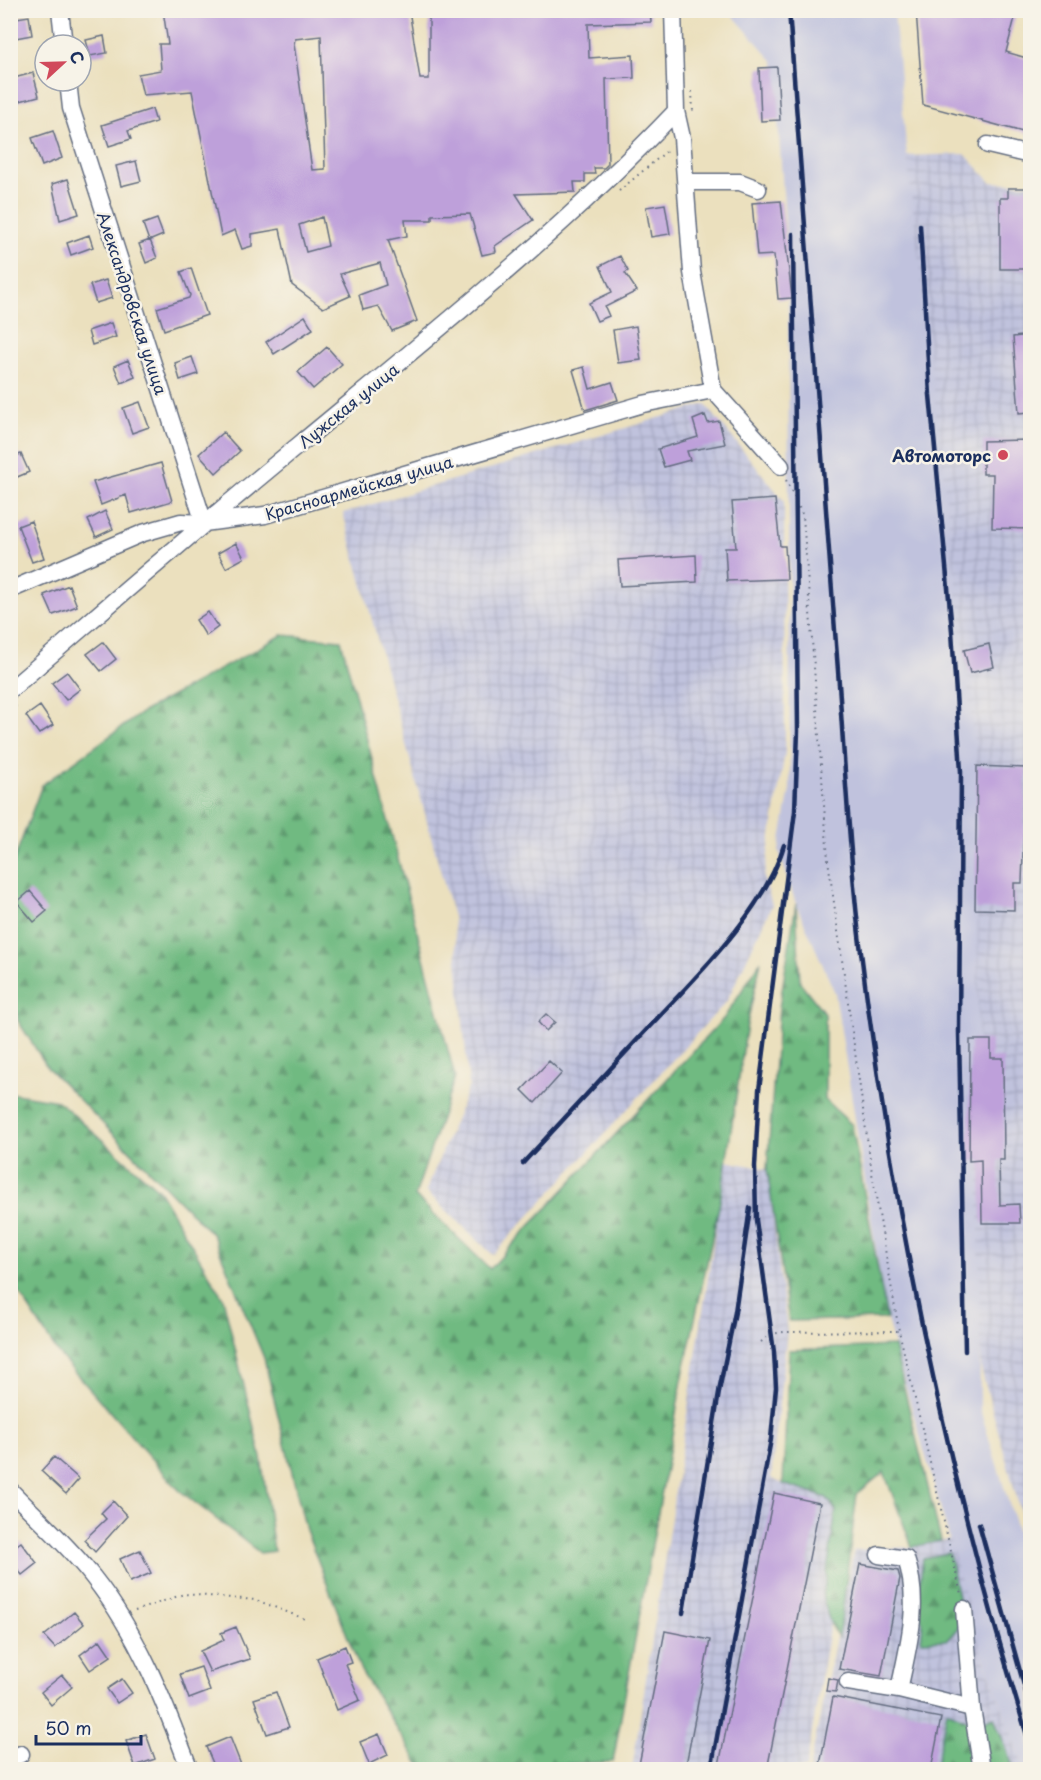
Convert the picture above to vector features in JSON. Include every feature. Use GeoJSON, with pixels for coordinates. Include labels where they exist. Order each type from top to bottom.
{"type":"FeatureCollection","features":[{"type":"Feature","properties":{"kind":"street"},"geometry":{"type":"LineString","coordinates":[[60,10],[63,33]]}},
{"type":"Feature","properties":{"kind":"street"},"geometry":{"type":"LineString","coordinates":[[673,10],[676,111],[686,182],[692,272],[712,390],[781,466]]}},
{"type":"Feature","properties":{"kind":"street","name":"Александровская улица"},"geometry":{"type":"LineString","coordinates":[[69,93],[70,108],[204,523]]}},
{"type":"Feature","properties":{"kind":"street","name":"Лужская улица"},"geometry":{"type":"LineString","coordinates":[[10,690],[204,523],[415,349],[594,194],[676,111]]}},
{"type":"Feature","properties":{"kind":"street"},"geometry":{"type":"LineString","coordinates":[[988,145],[1030,155]]}},
{"type":"Feature","properties":{"kind":"street"},"geometry":{"type":"LineString","coordinates":[[686,182],[740,182],[758,189]]}},
{"type":"Feature","properties":{"kind":"street","name":"Красноармейская улица"},"geometry":{"type":"LineString","coordinates":[[11,587],[143,533],[181,522],[204,523],[265,515],[643,404],[712,390]]}},
{"type":"Feature","properties":{"kind":"street"},"geometry":{"type":"LineString","coordinates":[[10,1490],[93,1576],[122,1617],[159,1686],[190,1770]]}},
{"type":"Feature","properties":{"kind":"street"},"geometry":{"type":"LineString","coordinates":[[879,1555],[906,1559],[913,1580],[913,1620],[899,1690]]}},
{"type":"Feature","properties":{"kind":"street"},"geometry":{"type":"LineString","coordinates":[[963,1609],[972,1708],[982,1770]]}},
{"type":"Feature","properties":{"kind":"street"},"geometry":{"type":"LineString","coordinates":[[848,1682],[899,1690],[972,1708]]}},
{"type":"Feature","properties":{"kind":"path"},"geometry":{"type":"LineString","coordinates":[[781,466],[803,516],[828,860],[872,1173],[899,1331],[952,1548],[963,1609]]}},
{"type":"Feature","properties":{"kind":"path"},"geometry":{"type":"LineString","coordinates":[[761,1342],[771,1334],[784,1332],[899,1331]]}},
{"type":"Feature","properties":{"kind":"path"},"geometry":{"type":"LineString","coordinates":[[122,1617],[151,1603],[184,1594],[256,1599],[305,1618]]}},
{"type":"Feature","properties":{"kind":"shaded area"},"geometry":{"type":"Polygon","coordinates":[[[729,11],[894,11],[907,156],[977,766],[980,1409],[1030,1572],[1030,1769],[1025,1769],[983,1656],[894,1346],[887,1319],[835,993],[796,904],[779,851],[790,789],[788,263],[774,62],[729,11]]]}},
{"type":"Feature","properties":{"kind":"shaded area"},"geometry":{"type":"Polygon","coordinates":[[[965,154],[991,182],[1030,184],[1030,1546],[981,1369],[907,156],[965,154]]]}},
{"type":"Feature","properties":{"kind":"shaded area"},"geometry":{"type":"Polygon","coordinates":[[[705,404],[784,501],[785,752],[764,877],[772,905],[727,1001],[493,1255],[426,1191],[469,1086],[453,917],[343,513],[705,404]]]}},
{"type":"Feature","properties":{"kind":"shaded area"},"geometry":{"type":"Polygon","coordinates":[[[726,1161],[767,1169],[787,1331],[771,1478],[828,1498],[836,1511],[823,1598],[830,1623],[806,1769],[632,1770],[726,1161]]]}},
{"type":"Feature","properties":{"kind":"shaded area"},"geometry":{"type":"Polygon","coordinates":[[[951,1539],[983,1656],[1025,1769],[809,1770],[854,1550],[912,1547],[951,1539]]]}},
{"type":"Feature","properties":{"kind":"shaded area"},"geometry":{"type":"Polygon","coordinates":[[[573,1763],[573,1769],[503,1769],[573,1763]]]}},
{"type":"Feature","properties":{"kind":"green space"},"geometry":{"type":"Polygon","coordinates":[[[282,635],[341,640],[455,1077],[415,1196],[490,1269],[724,1018],[761,961],[747,1024],[721,1197],[682,1380],[613,1762],[422,1769],[361,1671],[306,1530],[264,1358],[213,1235],[48,1068],[18,1021],[11,979],[10,871],[42,785],[143,712],[282,635]]]}},
{"type":"Feature","properties":{"kind":"green space"},"geometry":{"type":"Polygon","coordinates":[[[796,904],[800,982],[825,1014],[825,1100],[852,1125],[887,1319],[789,1321],[767,1169],[779,1008],[796,904]]]}},
{"type":"Feature","properties":{"kind":"green space"},"geometry":{"type":"Polygon","coordinates":[[[10,1093],[58,1101],[159,1190],[223,1298],[261,1457],[274,1551],[260,1553],[179,1490],[58,1353],[11,1280],[10,1093]]]}},
{"type":"Feature","properties":{"kind":"green space"},"geometry":{"type":"Polygon","coordinates":[[[894,1346],[941,1541],[912,1547],[884,1472],[857,1494],[839,1638],[830,1623],[823,1598],[836,1511],[827,1498],[783,1484],[789,1350],[894,1346]]]}},
{"type":"Feature","properties":{"kind":"green space"},"geometry":{"type":"Polygon","coordinates":[[[949,1553],[963,1622],[947,1640],[921,1641],[923,1623],[917,1606],[923,1558],[949,1553]]]}},
{"type":"Feature","properties":{"kind":"green space"},"geometry":{"type":"Polygon","coordinates":[[[947,1711],[968,1720],[978,1769],[935,1770],[947,1711]]]}},
{"type":"Feature","properties":{"kind":"green space"},"geometry":{"type":"Polygon","coordinates":[[[994,1717],[1014,1769],[987,1769],[981,1722],[994,1717]]]}},
{"type":"Feature","properties":{"kind":"building"},"geometry":{"type":"Polygon","coordinates":[[[163,10],[409,10],[420,79],[429,79],[429,10],[650,10],[651,22],[588,24],[589,58],[633,55],[634,78],[606,79],[608,164],[604,168],[594,168],[595,174],[585,174],[585,182],[574,182],[575,192],[516,194],[533,220],[495,246],[496,252],[482,255],[470,214],[432,215],[432,220],[405,220],[407,236],[388,240],[417,321],[392,331],[378,306],[363,310],[359,295],[386,285],[380,263],[340,274],[350,296],[323,308],[292,285],[280,229],[252,234],[252,246],[242,249],[235,230],[221,236],[192,91],[143,95],[138,74],[161,70],[159,44],[168,44],[163,10]],[[321,36],[295,39],[294,44],[312,170],[325,169],[321,36]],[[322,217],[299,225],[306,252],[328,246],[322,217]]]}},
{"type":"Feature","properties":{"kind":"building"},"geometry":{"type":"Polygon","coordinates":[[[916,10],[1017,10],[1006,52],[1030,59],[1030,134],[923,105],[916,10]]]}},
{"type":"Feature","properties":{"kind":"building"},"geometry":{"type":"Polygon","coordinates":[[[29,16],[32,35],[10,39],[10,19],[29,16]]]}},
{"type":"Feature","properties":{"kind":"building"},"geometry":{"type":"Polygon","coordinates":[[[104,36],[107,53],[93,55],[93,38],[104,36]]]}},
{"type":"Feature","properties":{"kind":"building"},"geometry":{"type":"Polygon","coordinates":[[[777,67],[780,120],[761,121],[759,68],[777,67]]]}},
{"type":"Feature","properties":{"kind":"building"},"geometry":{"type":"Polygon","coordinates":[[[33,73],[33,93],[38,93],[39,96],[16,102],[10,79],[33,73]]]}},
{"type":"Feature","properties":{"kind":"building"},"geometry":{"type":"Polygon","coordinates":[[[152,109],[156,122],[128,131],[131,139],[109,146],[102,125],[152,109]]]}},
{"type":"Feature","properties":{"kind":"building"},"geometry":{"type":"Polygon","coordinates":[[[53,131],[62,158],[42,166],[32,138],[53,131]]]}},
{"type":"Feature","properties":{"kind":"building"},"geometry":{"type":"Polygon","coordinates":[[[136,161],[141,181],[121,186],[116,166],[136,161]]]}},
{"type":"Feature","properties":{"kind":"building"},"geometry":{"type":"Polygon","coordinates":[[[68,179],[79,214],[60,220],[52,184],[68,179]]]}},
{"type":"Feature","properties":{"kind":"building"},"geometry":{"type":"Polygon","coordinates":[[[1008,188],[1030,188],[1030,269],[1000,269],[1000,198],[1008,198],[1008,188]]]}},
{"type":"Feature","properties":{"kind":"building"},"geometry":{"type":"Polygon","coordinates":[[[781,201],[792,298],[778,299],[774,255],[757,256],[752,203],[781,201]]]}},
{"type":"Feature","properties":{"kind":"building"},"geometry":{"type":"Polygon","coordinates":[[[665,204],[670,234],[651,237],[646,207],[665,204]]]}},
{"type":"Feature","properties":{"kind":"building"},"geometry":{"type":"Polygon","coordinates":[[[157,219],[163,235],[149,241],[143,224],[157,219]]]}},
{"type":"Feature","properties":{"kind":"building"},"geometry":{"type":"Polygon","coordinates":[[[89,235],[93,247],[71,255],[67,243],[89,235]]]}},
{"type":"Feature","properties":{"kind":"building"},"geometry":{"type":"Polygon","coordinates":[[[150,240],[157,258],[146,263],[139,244],[150,240]]]}},
{"type":"Feature","properties":{"kind":"building"},"geometry":{"type":"Polygon","coordinates":[[[620,256],[628,271],[625,273],[637,291],[605,307],[609,316],[597,321],[589,303],[612,292],[600,266],[620,256]]]}},
{"type":"Feature","properties":{"kind":"building"},"geometry":{"type":"Polygon","coordinates":[[[191,268],[207,315],[164,330],[157,308],[189,298],[190,295],[181,272],[191,268]]]}},
{"type":"Feature","properties":{"kind":"building"},"geometry":{"type":"Polygon","coordinates":[[[106,280],[112,298],[96,303],[90,285],[106,280]]]}},
{"type":"Feature","properties":{"kind":"building"},"geometry":{"type":"Polygon","coordinates":[[[305,316],[313,329],[274,354],[266,342],[305,316]]]}},
{"type":"Feature","properties":{"kind":"building"},"geometry":{"type":"Polygon","coordinates":[[[111,323],[116,337],[92,345],[88,331],[111,323]]]}},
{"type":"Feature","properties":{"kind":"building"},"geometry":{"type":"Polygon","coordinates":[[[636,326],[641,360],[618,363],[613,330],[636,326]]]}},
{"type":"Feature","properties":{"kind":"building"},"geometry":{"type":"Polygon","coordinates":[[[1030,335],[1030,412],[1019,413],[1013,337],[1030,335]]]}},
{"type":"Feature","properties":{"kind":"building"},"geometry":{"type":"Polygon","coordinates":[[[327,347],[342,364],[313,389],[298,372],[327,347]]]}},
{"type":"Feature","properties":{"kind":"building"},"geometry":{"type":"Polygon","coordinates":[[[192,357],[198,374],[180,380],[175,363],[192,357]]]}},
{"type":"Feature","properties":{"kind":"building"},"geometry":{"type":"Polygon","coordinates":[[[128,360],[135,377],[121,383],[114,366],[128,360]]]}},
{"type":"Feature","properties":{"kind":"building"},"geometry":{"type":"Polygon","coordinates":[[[584,367],[590,389],[612,382],[618,400],[585,410],[573,370],[584,367]]]}},
{"type":"Feature","properties":{"kind":"building"},"geometry":{"type":"Polygon","coordinates":[[[140,402],[149,427],[132,433],[123,408],[140,402]]]}},
{"type":"Feature","properties":{"kind":"building"},"geometry":{"type":"Polygon","coordinates":[[[705,415],[708,423],[719,421],[725,444],[687,451],[690,460],[664,467],[658,449],[698,437],[693,420],[705,415]]]}},
{"type":"Feature","properties":{"kind":"building"},"geometry":{"type":"Polygon","coordinates":[[[223,432],[240,451],[216,473],[199,454],[223,432]]]}},
{"type":"Feature","properties":{"kind":"building"},"geometry":{"type":"Polygon","coordinates":[[[1030,440],[1030,529],[992,528],[993,474],[983,474],[983,441],[1030,440]]]}},
{"type":"Feature","properties":{"kind":"building"},"geometry":{"type":"Polygon","coordinates":[[[21,454],[29,472],[10,480],[10,458],[21,454]]]}},
{"type":"Feature","properties":{"kind":"building"},"geometry":{"type":"Polygon","coordinates":[[[161,463],[172,501],[131,513],[126,495],[101,505],[93,482],[161,463]]]}},
{"type":"Feature","properties":{"kind":"building"},"geometry":{"type":"Polygon","coordinates":[[[775,499],[780,546],[785,546],[787,579],[727,581],[725,548],[736,548],[732,502],[775,499]]]}},
{"type":"Feature","properties":{"kind":"building"},"geometry":{"type":"Polygon","coordinates":[[[105,511],[113,529],[96,537],[88,520],[105,511]]]}},
{"type":"Feature","properties":{"kind":"building"},"geometry":{"type":"Polygon","coordinates":[[[31,521],[44,558],[32,562],[18,526],[31,521]]]}},
{"type":"Feature","properties":{"kind":"building"},"geometry":{"type":"Polygon","coordinates":[[[236,543],[244,558],[226,568],[218,553],[236,543]]]}},
{"type":"Feature","properties":{"kind":"building"},"geometry":{"type":"Polygon","coordinates":[[[696,555],[697,582],[620,586],[618,560],[696,555]]]}},
{"type":"Feature","properties":{"kind":"building"},"geometry":{"type":"Polygon","coordinates":[[[69,585],[77,606],[53,615],[44,595],[69,585]]]}},
{"type":"Feature","properties":{"kind":"building"},"geometry":{"type":"Polygon","coordinates":[[[208,612],[218,627],[206,636],[196,620],[208,612]]]}},
{"type":"Feature","properties":{"kind":"building"},"geometry":{"type":"Polygon","coordinates":[[[103,642],[116,659],[101,671],[87,654],[103,642]]]}},
{"type":"Feature","properties":{"kind":"building"},"geometry":{"type":"Polygon","coordinates":[[[989,644],[994,667],[970,673],[964,650],[989,644]]]}},
{"type":"Feature","properties":{"kind":"building"},"geometry":{"type":"Polygon","coordinates":[[[67,672],[80,689],[66,700],[52,683],[67,672]]]}},
{"type":"Feature","properties":{"kind":"building"},"geometry":{"type":"Polygon","coordinates":[[[40,706],[53,725],[39,734],[26,716],[40,706]]]}},
{"type":"Feature","properties":{"kind":"building"},"geometry":{"type":"Polygon","coordinates":[[[977,766],[1026,768],[1022,883],[1014,883],[1014,910],[975,909],[977,766]]]}},
{"type":"Feature","properties":{"kind":"building"},"geometry":{"type":"Polygon","coordinates":[[[30,891],[47,911],[34,922],[17,902],[30,891]]]}},
{"type":"Feature","properties":{"kind":"building"},"geometry":{"type":"Polygon","coordinates":[[[546,1014],[555,1022],[546,1031],[538,1022],[546,1014]]]}},
{"type":"Feature","properties":{"kind":"building"},"geometry":{"type":"Polygon","coordinates":[[[970,1040],[991,1040],[991,1058],[1003,1058],[1004,1160],[999,1160],[1000,1205],[1019,1204],[1020,1223],[982,1223],[981,1160],[969,1161],[970,1040]]]}},
{"type":"Feature","properties":{"kind":"building"},"geometry":{"type":"Polygon","coordinates":[[[549,1061],[562,1073],[535,1103],[522,1090],[549,1061]]]}},
{"type":"Feature","properties":{"kind":"building"},"geometry":{"type":"Polygon","coordinates":[[[54,1457],[79,1479],[66,1494],[41,1471],[54,1457]]]}},
{"type":"Feature","properties":{"kind":"building"},"geometry":{"type":"Polygon","coordinates":[[[774,1493],[820,1503],[767,1770],[718,1770],[774,1493]]]}},
{"type":"Feature","properties":{"kind":"building"},"geometry":{"type":"Polygon","coordinates":[[[113,1501],[127,1516],[95,1552],[84,1540],[106,1519],[101,1513],[113,1501]]]}},
{"type":"Feature","properties":{"kind":"building"},"geometry":{"type":"Polygon","coordinates":[[[21,1542],[37,1563],[22,1575],[10,1560],[10,1550],[21,1542]]]}},
{"type":"Feature","properties":{"kind":"building"},"geometry":{"type":"Polygon","coordinates":[[[140,1550],[151,1573],[130,1582],[120,1559],[140,1550]]]}},
{"type":"Feature","properties":{"kind":"building"},"geometry":{"type":"Polygon","coordinates":[[[860,1564],[898,1571],[900,1578],[881,1676],[839,1669],[860,1564]]]}},
{"type":"Feature","properties":{"kind":"building"},"geometry":{"type":"Polygon","coordinates":[[[74,1612],[84,1624],[55,1648],[44,1636],[74,1612]]]}},
{"type":"Feature","properties":{"kind":"building"},"geometry":{"type":"Polygon","coordinates":[[[236,1627],[250,1659],[210,1672],[200,1651],[224,1640],[221,1633],[236,1627]]]}},
{"type":"Feature","properties":{"kind":"building"},"geometry":{"type":"Polygon","coordinates":[[[665,1631],[710,1640],[685,1770],[638,1770],[665,1631]]]}},
{"type":"Feature","properties":{"kind":"building"},"geometry":{"type":"Polygon","coordinates":[[[100,1640],[111,1656],[90,1670],[80,1655],[100,1640]]]}},
{"type":"Feature","properties":{"kind":"building"},"geometry":{"type":"Polygon","coordinates":[[[345,1646],[351,1662],[345,1664],[360,1700],[337,1710],[317,1658],[345,1646]]]}},
{"type":"Feature","properties":{"kind":"building"},"geometry":{"type":"Polygon","coordinates":[[[201,1667],[210,1691],[189,1699],[180,1674],[201,1667]]]}},
{"type":"Feature","properties":{"kind":"building"},"geometry":{"type":"Polygon","coordinates":[[[62,1675],[72,1687],[51,1705],[41,1692],[62,1675]]]}},
{"type":"Feature","properties":{"kind":"building"},"geometry":{"type":"Polygon","coordinates":[[[828,1678],[838,1680],[836,1692],[826,1691],[828,1678]]]}},
{"type":"Feature","properties":{"kind":"building"},"geometry":{"type":"Polygon","coordinates":[[[122,1679],[132,1693],[117,1703],[107,1689],[122,1679]]]}},
{"type":"Feature","properties":{"kind":"building"},"geometry":{"type":"Polygon","coordinates":[[[276,1692],[289,1727],[267,1734],[254,1699],[276,1692]]]}},
{"type":"Feature","properties":{"kind":"building"},"geometry":{"type":"Polygon","coordinates":[[[833,1697],[941,1718],[931,1770],[819,1770],[833,1697]]]}},
{"type":"Feature","properties":{"kind":"building"},"geometry":{"type":"Polygon","coordinates":[[[146,1734],[155,1759],[135,1766],[126,1741],[146,1734]]]}},
{"type":"Feature","properties":{"kind":"building"},"geometry":{"type":"Polygon","coordinates":[[[379,1734],[388,1755],[369,1764],[360,1742],[379,1734]]]}},
{"type":"Feature","properties":{"kind":"building"},"geometry":{"type":"Polygon","coordinates":[[[230,1737],[243,1770],[216,1770],[206,1747],[230,1737]]]}},
{"type":"Feature","properties":{"kind":"railway"},"geometry":{"type":"LineString","coordinates":[[789,10],[849,832],[873,1046],[907,1248],[949,1449],[1001,1647],[1030,1745]]}},
{"type":"Feature","properties":{"kind":"railway"},"geometry":{"type":"LineString","coordinates":[[920,225],[930,395],[952,631],[961,772],[959,1032],[965,1351]]}},
{"type":"Feature","properties":{"kind":"railway"},"geometry":{"type":"LineString","coordinates":[[711,1770],[771,1439],[776,1387],[774,1352],[756,1220],[755,1167],[759,1090],[795,811],[798,731],[793,234]]}},
{"type":"Feature","properties":{"kind":"railway"},"geometry":{"type":"LineString","coordinates":[[523,1163],[688,986],[746,918],[762,894],[784,845]]}},
{"type":"Feature","properties":{"kind":"railway"},"geometry":{"type":"LineString","coordinates":[[683,1613],[720,1386],[735,1312],[750,1208]]}},
{"type":"Feature","properties":{"kind":"railway"},"geometry":{"type":"LineString","coordinates":[[979,1524],[1030,1707]]}},
{"type":"Feature","properties":{"kind":"place","name":"Автомоторс"},"geometry":{"type":"Point","coordinates":[1003,455]}}]}
